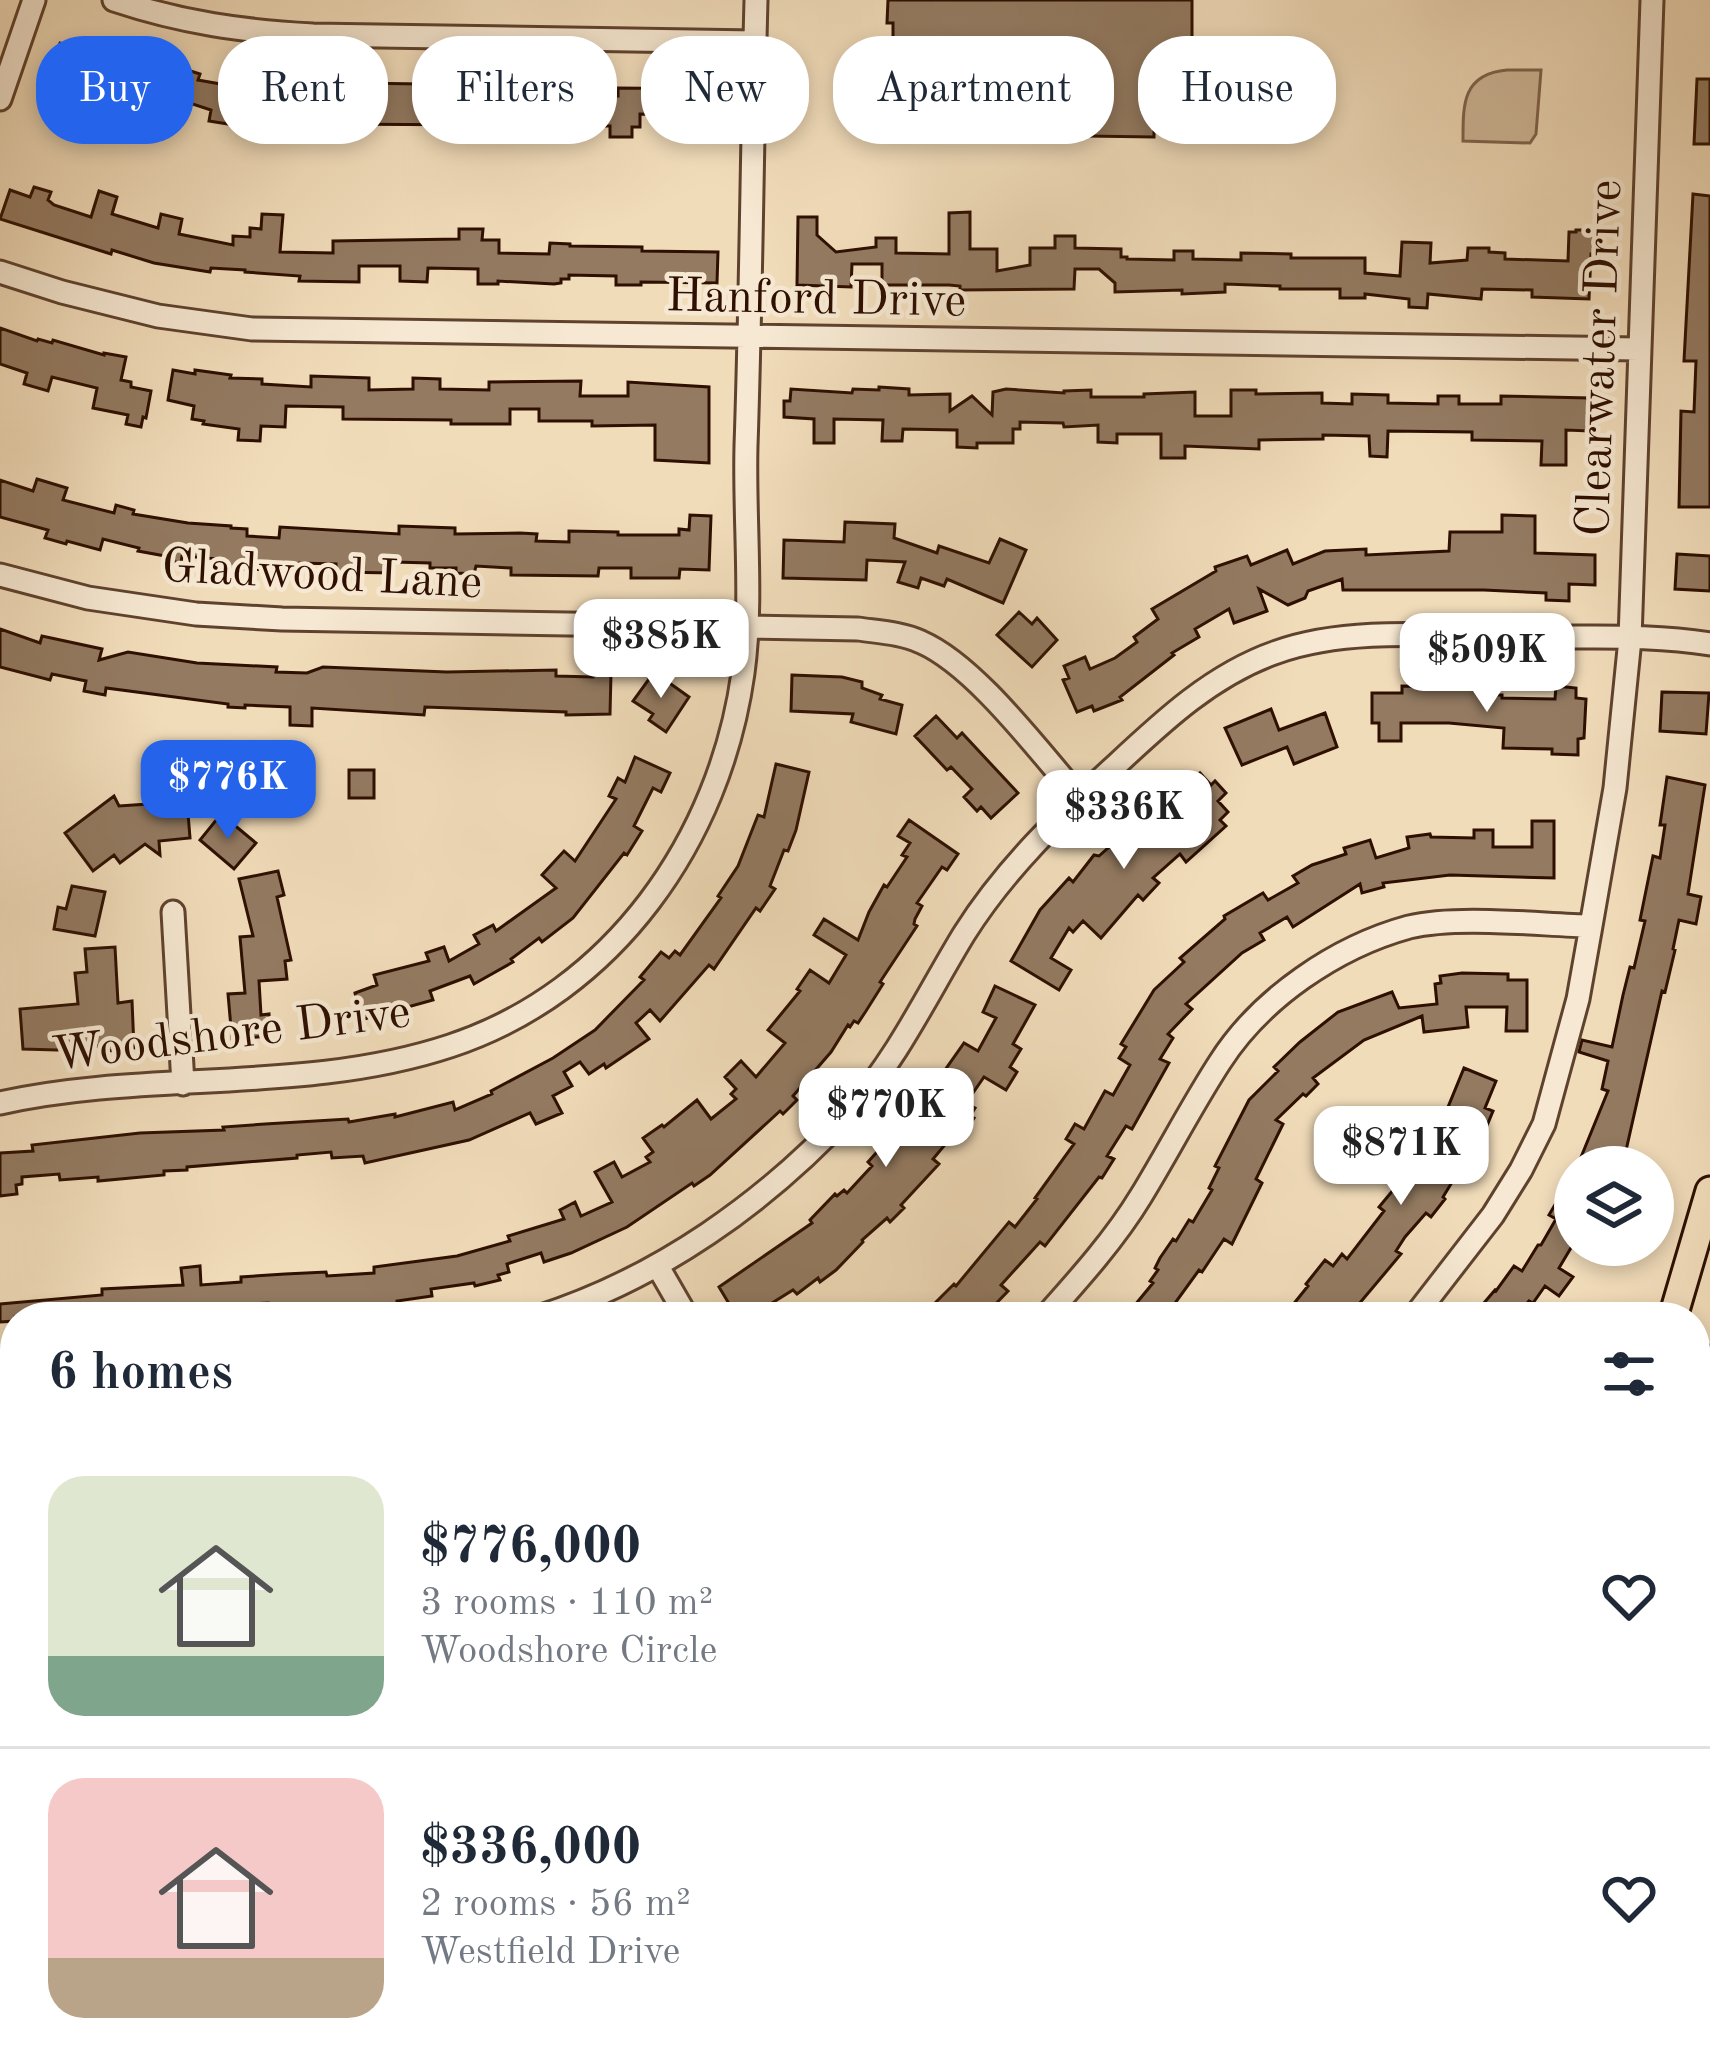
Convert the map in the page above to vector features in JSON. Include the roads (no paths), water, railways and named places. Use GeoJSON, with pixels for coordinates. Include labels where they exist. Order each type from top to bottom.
{"type":"FeatureCollection","features":[{"type":"Feature","properties":{"kind":"main road"},"geometry":{"type":"LineString","coordinates":[[1677,1302],[1710,1191]]}},
{"type":"Feature","properties":{"kind":"street"},"geometry":{"type":"LineString","coordinates":[[0,99],[34,0]]}},
{"type":"Feature","properties":{"kind":"street"},"geometry":{"type":"LineString","coordinates":[[114,0],[208,26],[256,32],[641,40]]}},
{"type":"Feature","properties":{"kind":"street","name":"Woodshore Drive"},"geometry":{"type":"LineString","coordinates":[[755,36],[756,0]]}},
{"type":"Feature","properties":{"kind":"street","name":"Clearwater Drive"},"geometry":{"type":"LineString","coordinates":[[1426,1302],[1493,1215],[1544,1124],[1573,1020],[1592,926],[1615,788],[1630,638],[1652,0]]}},
{"type":"Feature","properties":{"kind":"street","name":"Woodshore Drive"},"geometry":{"type":"LineString","coordinates":[[0,1103],[64,1092],[345,1070],[394,1063],[454,1045],[533,1007],[610,950],[653,899],[680,859],[721,770],[742,673],[753,144]]}},
{"type":"Feature","properties":{"kind":"street","name":"Hanford Drive"},"geometry":{"type":"LineString","coordinates":[[0,272],[158,316],[252,329],[1639,349]]}},
{"type":"Feature","properties":{"kind":"street","name":"Gladwood Lane"},"geometry":{"type":"LineString","coordinates":[[0,575],[88,598],[196,614],[857,628],[920,641],[951,658],[976,681],[1080,798]]}},
{"type":"Feature","properties":{"kind":"street"},"geometry":{"type":"LineString","coordinates":[[572,1302],[657,1265],[718,1228],[772,1185],[854,1107],[892,1055],[992,893],[1022,855],[1179,707],[1228,675],[1276,652],[1374,636],[1630,638],[1710,644]]}},
{"type":"Feature","properties":{"kind":"street"},"geometry":{"type":"LineString","coordinates":[[173,912],[183,1084]]}},
{"type":"Feature","properties":{"kind":"street"},"geometry":{"type":"LineString","coordinates":[[1059,1302],[1138,1201],[1221,1059],[1252,1020],[1324,964],[1413,926],[1456,922],[1592,926]]}},
{"type":"Feature","properties":{"kind":"street"},"geometry":{"type":"LineString","coordinates":[[657,1265],[678,1302]]}}]}
